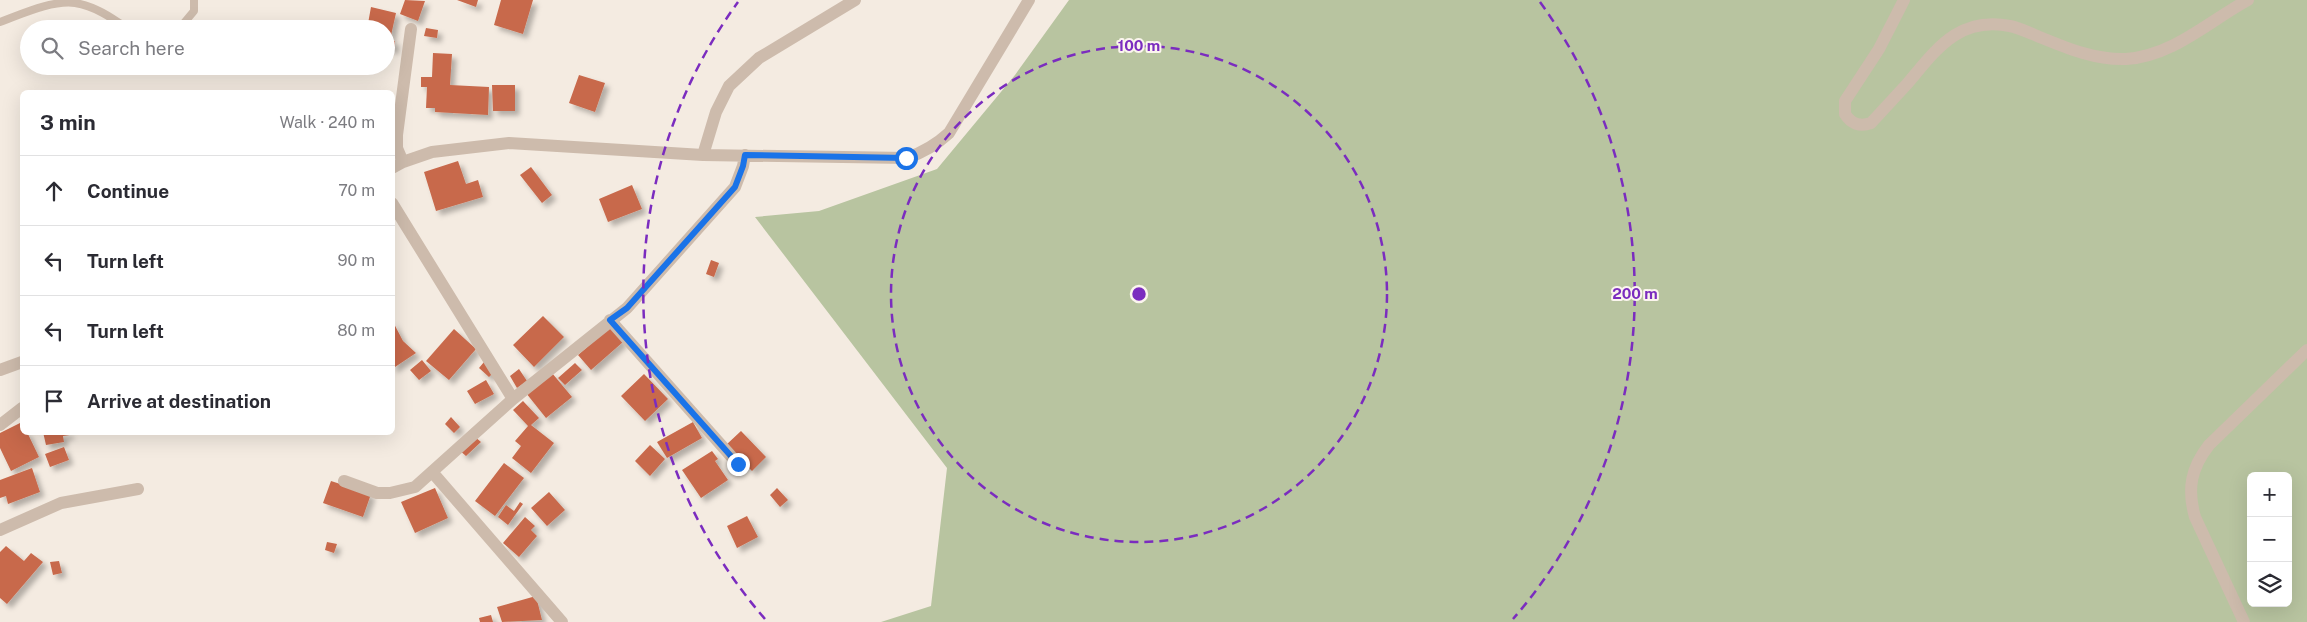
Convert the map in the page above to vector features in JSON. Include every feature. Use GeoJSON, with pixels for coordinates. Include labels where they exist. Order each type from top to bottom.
{"type":"FeatureCollection","features":[{"type":"Feature","properties":{"kind":"street"},"geometry":{"type":"LineString","coordinates":[[703,155],[716,112],[730,86],[758,58],[855,0]]}},
{"type":"Feature","properties":{"kind":"street"},"geometry":{"type":"LineString","coordinates":[[411,29],[396,135],[398,165],[432,152],[509,143],[703,155],[906,158],[923,153],[937,144],[949,132],[1030,0]]}},
{"type":"Feature","properties":{"kind":"street"},"geometry":{"type":"LineString","coordinates":[[1904,0],[1879,49],[1845,101],[1845,114],[1854,123],[1862,125],[1870,123],[1942,43],[1957,33],[1974,27],[1992,24],[2011,26],[2074,51],[2100,57],[2126,58],[2153,54],[2177,44],[2248,0]]}},
{"type":"Feature","properties":{"kind":"street"},"geometry":{"type":"LineString","coordinates":[[344,481],[376,493],[390,493],[415,488],[513,399],[627,308],[735,187],[745,155]]}},
{"type":"Feature","properties":{"kind":"street"},"geometry":{"type":"LineString","coordinates":[[395,208],[513,399]]}},
{"type":"Feature","properties":{"kind":"street"},"geometry":{"type":"LineString","coordinates":[[610,320],[738,464]]}},
{"type":"Feature","properties":{"kind":"street"},"geometry":{"type":"LineString","coordinates":[[2244,622],[2195,518],[2190,494],[2193,472],[2200,457],[2210,445],[2307,350]]}},
{"type":"Feature","properties":{"kind":"street"},"geometry":{"type":"LineString","coordinates":[[0,370],[20,363]]}},
{"type":"Feature","properties":{"kind":"street"},"geometry":{"type":"LineString","coordinates":[[0,425],[20,410]]}},
{"type":"Feature","properties":{"kind":"street"},"geometry":{"type":"LineString","coordinates":[[433,473],[562,622]]}},
{"type":"Feature","properties":{"kind":"street"},"geometry":{"type":"LineString","coordinates":[[0,530],[61,503],[138,489]]}},
{"type":"Feature","properties":{"kind":"lane"},"geometry":{"type":"LineString","coordinates":[[186,20],[194,11],[194,0]]}},
{"type":"Feature","properties":{"kind":"lane"},"geometry":{"type":"LineString","coordinates":[[0,22],[52,2],[75,3],[102,12],[114,20]]}},
{"type":"Feature","properties":{"kind":"green space"},"geometry":{"type":"Polygon","coordinates":[[[1069,0],[2307,0],[2307,622],[881,622],[931,606],[947,468],[755,217],[819,211],[937,169],[1015,75],[1069,0]]]}},
{"type":"Feature","properties":{"kind":"building"},"geometry":{"type":"Polygon","coordinates":[[[405,0],[425,1],[418,21],[400,14],[405,0]]]}},
{"type":"Feature","properties":{"kind":"building"},"geometry":{"type":"Polygon","coordinates":[[[457,0],[478,0],[476,7],[457,0]]]}},
{"type":"Feature","properties":{"kind":"building"},"geometry":{"type":"Polygon","coordinates":[[[501,0],[533,0],[523,34],[494,25],[501,0]]]}},
{"type":"Feature","properties":{"kind":"building"},"geometry":{"type":"Polygon","coordinates":[[[371,7],[396,13],[394,20],[369,20],[371,7]]]}},
{"type":"Feature","properties":{"kind":"building"},"geometry":{"type":"Polygon","coordinates":[[[426,28],[438,30],[437,38],[424,36],[426,28]]]}},
{"type":"Feature","properties":{"kind":"building"},"geometry":{"type":"Polygon","coordinates":[[[433,53],[452,54],[450,85],[489,87],[488,115],[435,112],[435,108],[426,108],[427,87],[421,87],[421,77],[432,77],[433,53]]]}},
{"type":"Feature","properties":{"kind":"building"},"geometry":{"type":"Polygon","coordinates":[[[579,75],[605,83],[595,112],[569,103],[579,75]]]}},
{"type":"Feature","properties":{"kind":"building"},"geometry":{"type":"Polygon","coordinates":[[[492,85],[515,85],[515,111],[493,111],[492,85]]]}},
{"type":"Feature","properties":{"kind":"building"},"geometry":{"type":"Polygon","coordinates":[[[458,161],[466,184],[478,180],[483,197],[436,211],[424,172],[458,161]]]}},
{"type":"Feature","properties":{"kind":"building"},"geometry":{"type":"Polygon","coordinates":[[[531,167],[552,195],[542,203],[520,175],[531,167]]]}},
{"type":"Feature","properties":{"kind":"building"},"geometry":{"type":"Polygon","coordinates":[[[632,185],[642,209],[608,222],[599,199],[632,185]]]}},
{"type":"Feature","properties":{"kind":"building"},"geometry":{"type":"Polygon","coordinates":[[[711,260],[719,263],[714,277],[706,274],[711,260]]]}},
{"type":"Feature","properties":{"kind":"building"},"geometry":{"type":"Polygon","coordinates":[[[543,316],[564,337],[534,367],[513,345],[543,316]]]}},
{"type":"Feature","properties":{"kind":"building"},"geometry":{"type":"Polygon","coordinates":[[[395,326],[403,341],[416,353],[395,367],[395,326]]]}},
{"type":"Feature","properties":{"kind":"building"},"geometry":{"type":"Polygon","coordinates":[[[610,327],[623,342],[591,370],[578,355],[610,327]]]}},
{"type":"Feature","properties":{"kind":"building"},"geometry":{"type":"Polygon","coordinates":[[[454,329],[476,349],[449,380],[426,361],[454,329]]]}},
{"type":"Feature","properties":{"kind":"building"},"geometry":{"type":"Polygon","coordinates":[[[422,360],[431,371],[419,380],[410,370],[422,360]]]}},
{"type":"Feature","properties":{"kind":"building"},"geometry":{"type":"Polygon","coordinates":[[[484,362],[495,371],[489,377],[479,368],[484,362]]]}},
{"type":"Feature","properties":{"kind":"building"},"geometry":{"type":"Polygon","coordinates":[[[575,363],[582,370],[565,385],[558,378],[575,363]]]}},
{"type":"Feature","properties":{"kind":"building"},"geometry":{"type":"Polygon","coordinates":[[[519,369],[527,381],[517,388],[510,376],[519,369]]]}},
{"type":"Feature","properties":{"kind":"building"},"geometry":{"type":"Polygon","coordinates":[[[552,373],[572,397],[546,418],[526,393],[552,373]]]}},
{"type":"Feature","properties":{"kind":"building"},"geometry":{"type":"Polygon","coordinates":[[[644,374],[668,399],[645,421],[621,396],[644,374]]]}},
{"type":"Feature","properties":{"kind":"building"},"geometry":{"type":"Polygon","coordinates":[[[486,380],[494,394],[475,404],[467,391],[486,380]]]}},
{"type":"Feature","properties":{"kind":"building"},"geometry":{"type":"Polygon","coordinates":[[[523,401],[539,418],[531,425],[554,443],[531,473],[512,458],[521,446],[515,441],[528,426],[513,410],[523,401]]]}},
{"type":"Feature","properties":{"kind":"building"},"geometry":{"type":"Polygon","coordinates":[[[451,417],[460,427],[454,433],[445,424],[451,417]]]}},
{"type":"Feature","properties":{"kind":"building"},"geometry":{"type":"Polygon","coordinates":[[[693,422],[702,438],[667,458],[657,442],[693,422]]]}},
{"type":"Feature","properties":{"kind":"building"},"geometry":{"type":"Polygon","coordinates":[[[20,423],[20,435],[28,435],[39,457],[11,471],[0,448],[0,433],[20,423]]]}},
{"type":"Feature","properties":{"kind":"building"},"geometry":{"type":"Polygon","coordinates":[[[741,431],[766,457],[752,471],[726,445],[741,431]]]}},
{"type":"Feature","properties":{"kind":"building"},"geometry":{"type":"Polygon","coordinates":[[[44,435],[70,435],[63,436],[64,442],[46,445],[44,435]]]}},
{"type":"Feature","properties":{"kind":"building"},"geometry":{"type":"Polygon","coordinates":[[[474,436],[481,442],[466,456],[459,450],[474,436]]]}},
{"type":"Feature","properties":{"kind":"building"},"geometry":{"type":"Polygon","coordinates":[[[650,445],[665,459],[650,476],[635,461],[650,445]]]}},
{"type":"Feature","properties":{"kind":"building"},"geometry":{"type":"Polygon","coordinates":[[[64,447],[69,460],[50,467],[45,454],[64,447]]]}},
{"type":"Feature","properties":{"kind":"building"},"geometry":{"type":"Polygon","coordinates":[[[712,451],[718,459],[715,461],[728,480],[701,498],[682,470],[712,451]]]}},
{"type":"Feature","properties":{"kind":"building"},"geometry":{"type":"Polygon","coordinates":[[[504,463],[524,478],[495,516],[475,501],[504,463]]]}},
{"type":"Feature","properties":{"kind":"building"},"geometry":{"type":"Polygon","coordinates":[[[32,468],[40,492],[8,504],[6,496],[0,498],[0,480],[32,468]]]}},
{"type":"Feature","properties":{"kind":"building"},"geometry":{"type":"Polygon","coordinates":[[[331,481],[371,494],[363,517],[323,503],[331,481]]]}},
{"type":"Feature","properties":{"kind":"building"},"geometry":{"type":"Polygon","coordinates":[[[435,488],[448,518],[415,533],[401,502],[435,488]]]}},
{"type":"Feature","properties":{"kind":"building"},"geometry":{"type":"Polygon","coordinates":[[[777,488],[788,500],[780,507],[770,495],[777,488]]]}},
{"type":"Feature","properties":{"kind":"building"},"geometry":{"type":"Polygon","coordinates":[[[549,492],[565,510],[547,526],[531,508],[549,492]]]}},
{"type":"Feature","properties":{"kind":"building"},"geometry":{"type":"Polygon","coordinates":[[[520,502],[523,504],[508,525],[498,517],[506,505],[514,511],[520,502]]]}},
{"type":"Feature","properties":{"kind":"building"},"geometry":{"type":"Polygon","coordinates":[[[747,516],[758,537],[737,548],[727,526],[747,516]]]}},
{"type":"Feature","properties":{"kind":"building"},"geometry":{"type":"Polygon","coordinates":[[[525,517],[535,526],[531,530],[537,536],[519,557],[503,543],[525,517]]]}},
{"type":"Feature","properties":{"kind":"building"},"geometry":{"type":"Polygon","coordinates":[[[327,542],[337,544],[334,553],[325,550],[327,542]]]}},
{"type":"Feature","properties":{"kind":"building"},"geometry":{"type":"Polygon","coordinates":[[[6,546],[24,561],[31,553],[43,562],[7,604],[0,598],[0,552],[6,546]]]}},
{"type":"Feature","properties":{"kind":"building"},"geometry":{"type":"Polygon","coordinates":[[[59,561],[62,573],[53,575],[50,562],[59,561]]]}},
{"type":"Feature","properties":{"kind":"building"},"geometry":{"type":"Polygon","coordinates":[[[536,596],[542,620],[502,622],[497,607],[536,596]]]}},
{"type":"Feature","properties":{"kind":"building"},"geometry":{"type":"Polygon","coordinates":[[[491,615],[493,622],[480,622],[479,618],[491,615]]]}},
{"type":"Feature","properties":{"kind":"route"},"geometry":{"type":"LineString","coordinates":[[738,464],[610,320],[627,308],[735,187],[740,177],[745,155],[906,158]]}}]}
